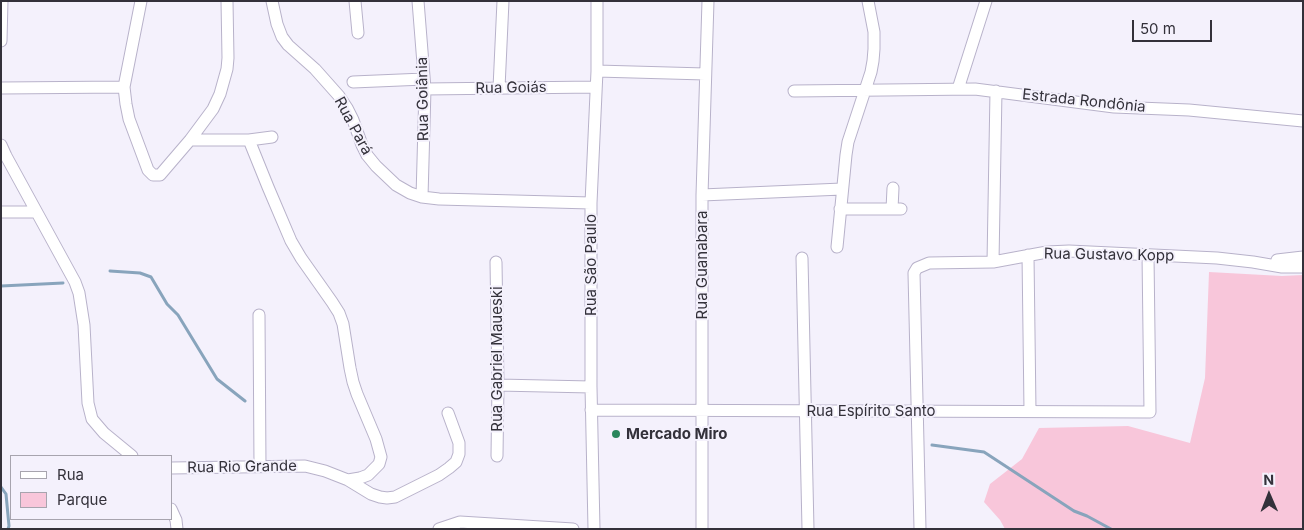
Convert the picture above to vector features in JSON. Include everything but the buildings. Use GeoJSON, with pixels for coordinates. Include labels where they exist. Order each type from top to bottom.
{"type":"FeatureCollection","features":[{"type":"Feature","properties":{"kind":"street"},"geometry":{"type":"LineString","coordinates":[[1,41],[2,1]]}},
{"type":"Feature","properties":{"kind":"street"},"geometry":{"type":"LineString","coordinates":[[141,1],[124,88],[129,119],[148,170],[153,175],[160,175],[190,140],[213,109],[220,94],[228,58],[227,1]]}},
{"type":"Feature","properties":{"kind":"street","name":"Rua Pará"},"geometry":{"type":"LineString","coordinates":[[272,1],[282,37],[339,96],[353,120],[367,155],[396,185],[410,193],[422,196],[462,200],[591,202]]}},
{"type":"Feature","properties":{"kind":"street"},"geometry":{"type":"LineString","coordinates":[[355,1],[358,33]]}},
{"type":"Feature","properties":{"kind":"street","name":"Rua Goiânia"},"geometry":{"type":"LineString","coordinates":[[418,1],[425,84],[422,196]]}},
{"type":"Feature","properties":{"kind":"street"},"geometry":{"type":"LineString","coordinates":[[499,88],[503,1]]}},
{"type":"Feature","properties":{"kind":"street","name":"Rua São Paulo"},"geometry":{"type":"LineString","coordinates":[[594,529],[591,410],[591,202],[597,71],[597,1]]}},
{"type":"Feature","properties":{"kind":"street","name":"Rua Guanabara"},"geometry":{"type":"LineString","coordinates":[[702,529],[702,194],[708,1]]}},
{"type":"Feature","properties":{"kind":"street"},"geometry":{"type":"LineString","coordinates":[[836,247],[848,142],[871,72],[874,49],[874,32],[868,1]]}},
{"type":"Feature","properties":{"kind":"street"},"geometry":{"type":"LineString","coordinates":[[958,89],[986,1]]}},
{"type":"Feature","properties":{"kind":"street"},"geometry":{"type":"LineString","coordinates":[[597,71],[705,74]]}},
{"type":"Feature","properties":{"kind":"street","name":"Rua Goiás"},"geometry":{"type":"LineString","coordinates":[[353,82],[499,88],[596,86]]}},
{"type":"Feature","properties":{"kind":"street"},"geometry":{"type":"LineString","coordinates":[[1,88],[124,88]]}},
{"type":"Feature","properties":{"kind":"street","name":"Estrada Rondônia"},"geometry":{"type":"LineString","coordinates":[[794,91],[865,89],[996,91],[1114,107],[1189,110],[1303,121]]}},
{"type":"Feature","properties":{"kind":"street"},"geometry":{"type":"LineString","coordinates":[[993,262],[996,91]]}},
{"type":"Feature","properties":{"kind":"street"},"geometry":{"type":"LineString","coordinates":[[190,140],[250,140],[272,137]]}},
{"type":"Feature","properties":{"kind":"street"},"geometry":{"type":"LineString","coordinates":[[250,140],[268,188],[292,241],[341,319],[357,394],[380,449],[381,457],[379,464],[374,470],[368,475],[348,480]]}},
{"type":"Feature","properties":{"kind":"street"},"geometry":{"type":"LineString","coordinates":[[1,145],[75,282],[79,293],[84,325],[88,403],[92,419],[104,433],[131,455]]}},
{"type":"Feature","properties":{"kind":"street"},"geometry":{"type":"LineString","coordinates":[[840,209],[896,209],[894,188]]}},
{"type":"Feature","properties":{"kind":"street"},"geometry":{"type":"LineString","coordinates":[[702,194],[842,189]]}},
{"type":"Feature","properties":{"kind":"street"},"geometry":{"type":"LineString","coordinates":[[1,212],[36,212]]}},
{"type":"Feature","properties":{"kind":"street","name":"Rua Gustavo Kopp"},"geometry":{"type":"LineString","coordinates":[[917,411],[914,273],[917,268],[929,263],[993,262],[1047,252],[1068,251],[1218,258],[1282,267],[1303,267]]}},
{"type":"Feature","properties":{"kind":"street"},"geometry":{"type":"LineString","coordinates":[[1028,255],[1030,411]]}},
{"type":"Feature","properties":{"kind":"street","name":"Rua Espírito Santo"},"geometry":{"type":"LineString","coordinates":[[591,410],[1150,412],[1148,255]]}},
{"type":"Feature","properties":{"kind":"street"},"geometry":{"type":"LineString","coordinates":[[1253,262],[1303,257]]}},
{"type":"Feature","properties":{"kind":"street"},"geometry":{"type":"LineString","coordinates":[[802,258],[808,529]]}},
{"type":"Feature","properties":{"kind":"street","name":"Rua Gabriel Maueski"},"geometry":{"type":"LineString","coordinates":[[496,262],[497,456]]}},
{"type":"Feature","properties":{"kind":"street"},"geometry":{"type":"LineString","coordinates":[[259,315],[260,466]]}},
{"type":"Feature","properties":{"kind":"street"},"geometry":{"type":"LineString","coordinates":[[498,385],[591,388]]}},
{"type":"Feature","properties":{"kind":"street"},"geometry":{"type":"LineString","coordinates":[[917,411],[920,529]]}},
{"type":"Feature","properties":{"kind":"street","name":"Rua Rio Grande"},"geometry":{"type":"LineString","coordinates":[[172,468],[305,466],[348,480],[380,497],[395,497],[449,468],[456,462],[459,454],[459,443],[448,413]]}},
{"type":"Feature","properties":{"kind":"street"},"geometry":{"type":"LineString","coordinates":[[172,511],[177,529]]}},
{"type":"Feature","properties":{"kind":"street"},"geometry":{"type":"LineString","coordinates":[[439,529],[460,522],[477,526],[573,529]]}},
{"type":"Feature","properties":{"kind":"green space"},"geometry":{"type":"Polygon","coordinates":[[[1209,272],[1282,276],[1303,275],[1303,529],[1005,529],[1000,520],[984,502],[990,484],[1022,459],[1039,428],[1128,426],[1190,443],[1205,378],[1209,272]]]}},
{"type":"Feature","properties":{"kind":"waterway"},"geometry":{"type":"LineString","coordinates":[[110,271],[140,273],[151,277],[167,304],[178,315],[217,379],[245,401]]}},
{"type":"Feature","properties":{"kind":"waterway"},"geometry":{"type":"LineString","coordinates":[[1,286],[63,283]]}},
{"type":"Feature","properties":{"kind":"waterway"},"geometry":{"type":"LineString","coordinates":[[932,445],[984,452],[1074,511],[1111,529]]}},
{"type":"Feature","properties":{"kind":"waterway"},"geometry":{"type":"LineString","coordinates":[[1,487],[6,494],[8,529]]}},
{"type":"Feature","properties":{"kind":"place","name":"Mercado Miro"},"geometry":{"type":"Point","coordinates":[616,434]}}]}
